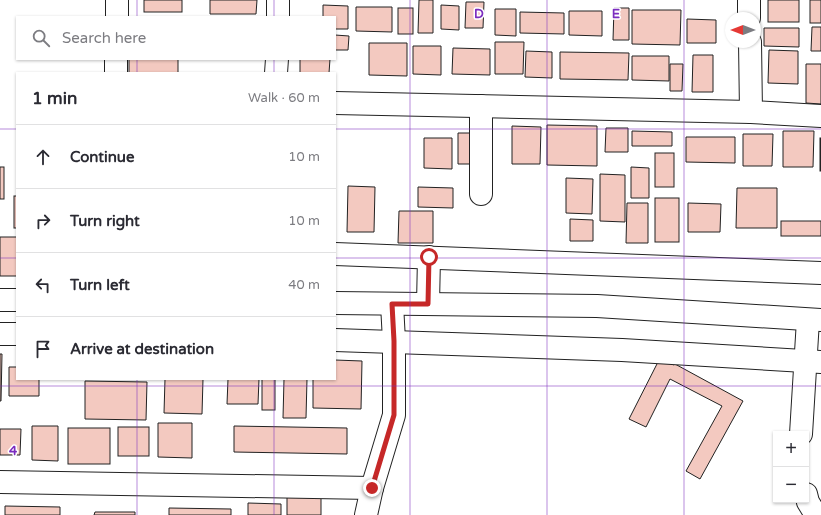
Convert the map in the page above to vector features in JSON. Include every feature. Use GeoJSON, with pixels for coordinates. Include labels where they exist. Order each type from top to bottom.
{"type":"FeatureCollection","features":[{"type":"Feature","properties":{"kind":"street"},"geometry":{"type":"LineString","coordinates":[[117,0],[117,16]]}},
{"type":"Feature","properties":{"kind":"street"},"geometry":{"type":"LineString","coordinates":[[278,0],[278,16]]}},
{"type":"Feature","properties":{"kind":"street"},"geometry":{"type":"LineString","coordinates":[[749,0],[749,12]]}},
{"type":"Feature","properties":{"kind":"street"},"geometry":{"type":"LineString","coordinates":[[750,48],[751,112]]}},
{"type":"Feature","properties":{"kind":"street"},"geometry":{"type":"LineString","coordinates":[[116,60],[116,72]]}},
{"type":"Feature","properties":{"kind":"street"},"geometry":{"type":"LineString","coordinates":[[276,72],[277,60]]}},
{"type":"Feature","properties":{"kind":"street"},"geometry":{"type":"LineString","coordinates":[[336,103],[751,112],[821,116]]}},
{"type":"Feature","properties":{"kind":"street"},"geometry":{"type":"LineString","coordinates":[[481,106],[481,194]]}},
{"type":"Feature","properties":{"kind":"street"},"geometry":{"type":"LineString","coordinates":[[336,254],[821,273]]}},
{"type":"Feature","properties":{"kind":"street"},"geometry":{"type":"LineString","coordinates":[[428,304],[429,257]]}},
{"type":"Feature","properties":{"kind":"street"},"geometry":{"type":"LineString","coordinates":[[0,300],[16,300]]}},
{"type":"Feature","properties":{"kind":"street"},"geometry":{"type":"LineString","coordinates":[[336,304],[597,306],[815,320],[813,361],[801,431]]}},
{"type":"Feature","properties":{"kind":"street"},"geometry":{"type":"LineString","coordinates":[[366,515],[372,488],[394,415],[394,341],[392,304]]}},
{"type":"Feature","properties":{"kind":"street"},"geometry":{"type":"LineString","coordinates":[[0,334],[16,334]]}},
{"type":"Feature","properties":{"kind":"street"},"geometry":{"type":"LineString","coordinates":[[336,340],[622,350],[813,361]]}},
{"type":"Feature","properties":{"kind":"street"},"geometry":{"type":"LineString","coordinates":[[0,482],[372,488]]}},
{"type":"Feature","properties":{"kind":"building"},"geometry":{"type":"Polygon","coordinates":[[[144,0],[182,0],[182,12],[144,12],[144,0]]]}},
{"type":"Feature","properties":{"kind":"building"},"geometry":{"type":"Polygon","coordinates":[[[210,0],[257,0],[256,14],[210,14],[210,0]]]}},
{"type":"Feature","properties":{"kind":"building"},"geometry":{"type":"Polygon","coordinates":[[[419,0],[433,0],[433,33],[418,33],[419,0]]]}},
{"type":"Feature","properties":{"kind":"building"},"geometry":{"type":"Polygon","coordinates":[[[768,0],[799,0],[799,22],[768,22],[768,0]]]}},
{"type":"Feature","properties":{"kind":"building"},"geometry":{"type":"Polygon","coordinates":[[[810,0],[821,0],[821,23],[810,23],[810,0]]]}},
{"type":"Feature","properties":{"kind":"building"},"geometry":{"type":"Polygon","coordinates":[[[466,2],[484,2],[483,28],[465,28],[466,2]]]}},
{"type":"Feature","properties":{"kind":"building"},"geometry":{"type":"Polygon","coordinates":[[[323,5],[348,6],[348,29],[336,29],[336,16],[323,16],[323,5]]]}},
{"type":"Feature","properties":{"kind":"building"},"geometry":{"type":"Polygon","coordinates":[[[441,5],[459,6],[459,30],[441,29],[441,5]]]}},
{"type":"Feature","properties":{"kind":"building"},"geometry":{"type":"Polygon","coordinates":[[[356,7],[392,7],[392,32],[356,31],[356,7]]]}},
{"type":"Feature","properties":{"kind":"building"},"geometry":{"type":"Polygon","coordinates":[[[398,8],[413,8],[413,34],[398,34],[398,8]]]}},
{"type":"Feature","properties":{"kind":"building"},"geometry":{"type":"Polygon","coordinates":[[[614,8],[629,8],[629,40],[613,40],[614,8]]]}},
{"type":"Feature","properties":{"kind":"building"},"geometry":{"type":"Polygon","coordinates":[[[495,9],[516,9],[516,36],[495,35],[495,9]]]}},
{"type":"Feature","properties":{"kind":"building"},"geometry":{"type":"Polygon","coordinates":[[[632,10],[681,10],[680,45],[632,44],[632,10]]]}},
{"type":"Feature","properties":{"kind":"building"},"geometry":{"type":"Polygon","coordinates":[[[569,11],[602,11],[602,36],[569,35],[569,11]]]}},
{"type":"Feature","properties":{"kind":"building"},"geometry":{"type":"Polygon","coordinates":[[[520,12],[564,13],[564,34],[520,33],[520,12]]]}},
{"type":"Feature","properties":{"kind":"building"},"geometry":{"type":"Polygon","coordinates":[[[687,19],[716,20],[716,43],[687,43],[687,19]]]}},
{"type":"Feature","properties":{"kind":"building"},"geometry":{"type":"Polygon","coordinates":[[[812,27],[821,27],[821,51],[811,51],[812,27]]]}},
{"type":"Feature","properties":{"kind":"building"},"geometry":{"type":"Polygon","coordinates":[[[764,28],[799,28],[799,47],[764,46],[764,28]]]}},
{"type":"Feature","properties":{"kind":"building"},"geometry":{"type":"Polygon","coordinates":[[[336,35],[349,36],[348,50],[336,50],[336,35]]]}},
{"type":"Feature","properties":{"kind":"building"},"geometry":{"type":"Polygon","coordinates":[[[495,42],[524,42],[523,74],[495,74],[495,42]]]}},
{"type":"Feature","properties":{"kind":"building"},"geometry":{"type":"Polygon","coordinates":[[[369,43],[407,43],[407,76],[369,75],[369,43]]]}},
{"type":"Feature","properties":{"kind":"building"},"geometry":{"type":"Polygon","coordinates":[[[413,46],[441,46],[441,75],[413,74],[413,46]]]}},
{"type":"Feature","properties":{"kind":"building"},"geometry":{"type":"Polygon","coordinates":[[[453,48],[490,49],[490,75],[452,74],[453,48]]]}},
{"type":"Feature","properties":{"kind":"building"},"geometry":{"type":"Polygon","coordinates":[[[769,50],[798,51],[798,84],[768,83],[769,50]]]}},
{"type":"Feature","properties":{"kind":"building"},"geometry":{"type":"Polygon","coordinates":[[[526,51],[552,52],[552,78],[525,77],[526,51]]]}},
{"type":"Feature","properties":{"kind":"building"},"geometry":{"type":"Polygon","coordinates":[[[560,52],[629,53],[628,80],[560,79],[560,52]]]}},
{"type":"Feature","properties":{"kind":"building"},"geometry":{"type":"Polygon","coordinates":[[[693,55],[713,55],[713,92],[692,92],[693,55]]]}},
{"type":"Feature","properties":{"kind":"building"},"geometry":{"type":"Polygon","coordinates":[[[632,56],[669,56],[669,81],[632,80],[632,56]]]}},
{"type":"Feature","properties":{"kind":"building"},"geometry":{"type":"Polygon","coordinates":[[[129,60],[178,60],[178,72],[129,72],[129,60]]]}},
{"type":"Feature","properties":{"kind":"building"},"geometry":{"type":"Polygon","coordinates":[[[300,60],[330,60],[329,72],[300,72],[300,60]]]}},
{"type":"Feature","properties":{"kind":"building"},"geometry":{"type":"Polygon","coordinates":[[[670,64],[683,64],[682,91],[670,91],[670,64]]]}},
{"type":"Feature","properties":{"kind":"building"},"geometry":{"type":"Polygon","coordinates":[[[806,64],[821,64],[821,104],[806,103],[806,64]]]}},
{"type":"Feature","properties":{"kind":"building"},"geometry":{"type":"Polygon","coordinates":[[[547,125],[597,126],[597,166],[547,165],[547,125]]]}},
{"type":"Feature","properties":{"kind":"building"},"geometry":{"type":"Polygon","coordinates":[[[512,126],[541,127],[540,164],[512,164],[512,126]]]}},
{"type":"Feature","properties":{"kind":"building"},"geometry":{"type":"Polygon","coordinates":[[[606,128],[628,128],[628,152],[605,152],[606,128]]]}},
{"type":"Feature","properties":{"kind":"building"},"geometry":{"type":"Polygon","coordinates":[[[632,131],[672,132],[672,146],[632,146],[632,131]]]}},
{"type":"Feature","properties":{"kind":"building"},"geometry":{"type":"Polygon","coordinates":[[[783,131],[814,131],[813,167],[783,167],[783,131]]]}},
{"type":"Feature","properties":{"kind":"building"},"geometry":{"type":"Polygon","coordinates":[[[458,133],[476,133],[475,164],[458,164],[458,133]]]}},
{"type":"Feature","properties":{"kind":"building"},"geometry":{"type":"Polygon","coordinates":[[[743,134],[773,134],[772,166],[743,166],[743,134]]]}},
{"type":"Feature","properties":{"kind":"building"},"geometry":{"type":"Polygon","coordinates":[[[686,137],[735,137],[735,163],[686,162],[686,137]]]}},
{"type":"Feature","properties":{"kind":"building"},"geometry":{"type":"Polygon","coordinates":[[[424,138],[452,138],[452,169],[424,168],[424,138]]]}},
{"type":"Feature","properties":{"kind":"building"},"geometry":{"type":"Polygon","coordinates":[[[821,138],[821,171],[820,171],[821,138]]]}},
{"type":"Feature","properties":{"kind":"building"},"geometry":{"type":"Polygon","coordinates":[[[655,153],[674,153],[674,187],[655,187],[655,153]]]}},
{"type":"Feature","properties":{"kind":"building"},"geometry":{"type":"Polygon","coordinates":[[[0,167],[4,167],[4,199],[0,199],[0,167]]]}},
{"type":"Feature","properties":{"kind":"building"},"geometry":{"type":"Polygon","coordinates":[[[631,167],[649,168],[649,198],[631,198],[631,167]]]}},
{"type":"Feature","properties":{"kind":"building"},"geometry":{"type":"Polygon","coordinates":[[[600,174],[625,175],[625,222],[600,221],[600,174]]]}},
{"type":"Feature","properties":{"kind":"building"},"geometry":{"type":"Polygon","coordinates":[[[566,178],[593,179],[592,214],[566,213],[566,178]]]}},
{"type":"Feature","properties":{"kind":"building"},"geometry":{"type":"Polygon","coordinates":[[[348,186],[375,187],[374,232],[347,232],[348,186]]]}},
{"type":"Feature","properties":{"kind":"building"},"geometry":{"type":"Polygon","coordinates":[[[418,187],[453,188],[453,208],[418,207],[418,187]]]}},
{"type":"Feature","properties":{"kind":"building"},"geometry":{"type":"Polygon","coordinates":[[[737,188],[777,188],[777,228],[736,228],[737,188]]]}},
{"type":"Feature","properties":{"kind":"building"},"geometry":{"type":"Polygon","coordinates":[[[14,196],[16,196],[16,228],[14,228],[14,196]]]}},
{"type":"Feature","properties":{"kind":"building"},"geometry":{"type":"Polygon","coordinates":[[[655,198],[679,198],[679,242],[655,242],[655,198]]]}},
{"type":"Feature","properties":{"kind":"building"},"geometry":{"type":"Polygon","coordinates":[[[627,203],[648,203],[648,243],[626,243],[627,203]]]}},
{"type":"Feature","properties":{"kind":"building"},"geometry":{"type":"Polygon","coordinates":[[[688,203],[721,204],[720,232],[688,232],[688,203]]]}},
{"type":"Feature","properties":{"kind":"building"},"geometry":{"type":"Polygon","coordinates":[[[399,211],[433,211],[433,243],[398,243],[399,211]]]}},
{"type":"Feature","properties":{"kind":"building"},"geometry":{"type":"Polygon","coordinates":[[[570,219],[593,220],[593,241],[570,241],[570,219]]]}},
{"type":"Feature","properties":{"kind":"building"},"geometry":{"type":"Polygon","coordinates":[[[781,221],[821,221],[821,236],[781,236],[781,221]]]}},
{"type":"Feature","properties":{"kind":"building"},"geometry":{"type":"Polygon","coordinates":[[[0,237],[16,237],[16,276],[0,276],[0,237]]]}},
{"type":"Feature","properties":{"kind":"building"},"geometry":{"type":"Polygon","coordinates":[[[0,354],[2,354],[1,401],[0,401],[0,354]]]}},
{"type":"Feature","properties":{"kind":"building"},"geometry":{"type":"Polygon","coordinates":[[[660,358],[674,365],[675,364],[743,401],[700,479],[686,471],[722,406],[670,379],[646,427],[629,419],[660,358]]]}},
{"type":"Feature","properties":{"kind":"building"},"geometry":{"type":"Polygon","coordinates":[[[336,360],[362,361],[361,409],[313,408],[313,380],[336,380],[336,360]]]}},
{"type":"Feature","properties":{"kind":"building"},"geometry":{"type":"Polygon","coordinates":[[[9,367],[16,367],[16,380],[39,380],[39,396],[9,396],[9,367]]]}},
{"type":"Feature","properties":{"kind":"building"},"geometry":{"type":"Polygon","coordinates":[[[165,380],[203,380],[202,414],[164,413],[165,380]]]}},
{"type":"Feature","properties":{"kind":"building"},"geometry":{"type":"Polygon","coordinates":[[[228,380],[259,380],[258,404],[227,404],[228,380]]]}},
{"type":"Feature","properties":{"kind":"building"},"geometry":{"type":"Polygon","coordinates":[[[262,380],[275,380],[275,410],[262,410],[262,380]]]}},
{"type":"Feature","properties":{"kind":"building"},"geometry":{"type":"Polygon","coordinates":[[[284,380],[307,380],[306,418],[283,418],[284,380]]]}},
{"type":"Feature","properties":{"kind":"building"},"geometry":{"type":"Polygon","coordinates":[[[85,381],[147,382],[146,420],[85,419],[85,381]]]}},
{"type":"Feature","properties":{"kind":"building"},"geometry":{"type":"Polygon","coordinates":[[[158,423],[192,423],[192,458],[158,457],[158,423]]]}},
{"type":"Feature","properties":{"kind":"building"},"geometry":{"type":"Polygon","coordinates":[[[32,426],[58,426],[58,461],[32,460],[32,426]]]}},
{"type":"Feature","properties":{"kind":"building"},"geometry":{"type":"Polygon","coordinates":[[[234,426],[347,428],[347,454],[234,452],[234,426]]]}},
{"type":"Feature","properties":{"kind":"building"},"geometry":{"type":"Polygon","coordinates":[[[118,427],[149,427],[149,456],[118,456],[118,427]]]}},
{"type":"Feature","properties":{"kind":"building"},"geometry":{"type":"Polygon","coordinates":[[[68,428],[110,428],[110,464],[68,464],[68,428]]]}},
{"type":"Feature","properties":{"kind":"building"},"geometry":{"type":"Polygon","coordinates":[[[0,429],[21,429],[20,455],[0,455],[0,429]]]}},
{"type":"Feature","properties":{"kind":"building"},"geometry":{"type":"Polygon","coordinates":[[[287,497],[321,497],[321,515],[287,515],[287,497]]]}},
{"type":"Feature","properties":{"kind":"building"},"geometry":{"type":"Polygon","coordinates":[[[248,503],[281,504],[281,515],[248,515],[248,503]]]}},
{"type":"Feature","properties":{"kind":"building"},"geometry":{"type":"Polygon","coordinates":[[[5,506],[60,507],[60,515],[5,515],[5,506]]]}},
{"type":"Feature","properties":{"kind":"building"},"geometry":{"type":"Polygon","coordinates":[[[169,508],[231,509],[231,515],[169,515],[169,508]]]}},
{"type":"Feature","properties":{"kind":"building"},"geometry":{"type":"Polygon","coordinates":[[[95,512],[135,512],[135,515],[94,515],[95,512]]]}},
{"type":"Feature","properties":{"kind":"route"},"geometry":{"type":"LineString","coordinates":[[372,488],[394,415],[394,341],[392,304],[428,304],[429,257]]}}]}
